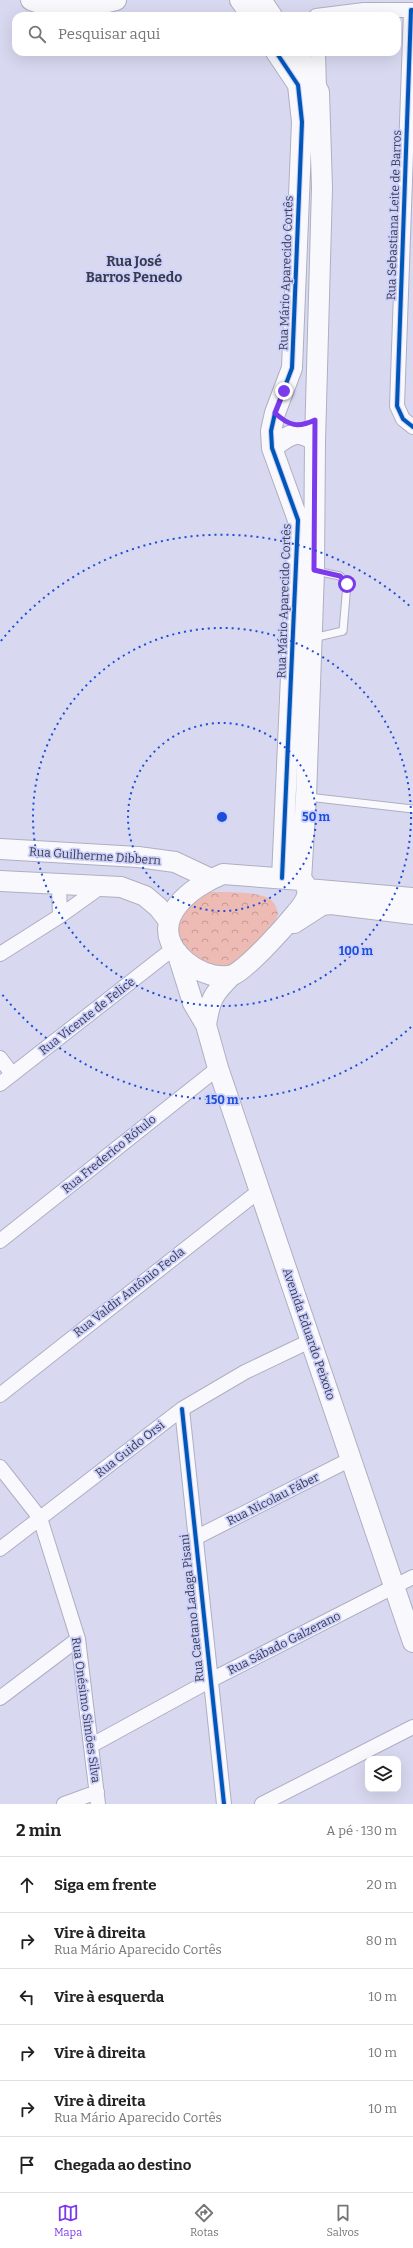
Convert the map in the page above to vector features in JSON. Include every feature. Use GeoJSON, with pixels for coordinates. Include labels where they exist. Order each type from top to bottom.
{"type":"FeatureCollection","features":[{"type":"Feature","properties":{"kind":"street"},"geometry":{"type":"LineString","coordinates":[[31,0],[54,8],[83,8],[116,0]]}},
{"type":"Feature","properties":{"kind":"street"},"geometry":{"type":"LineString","coordinates":[[240,0],[249,12]]}},
{"type":"Feature","properties":{"kind":"street"},"geometry":{"type":"LineString","coordinates":[[261,0],[269,12]]}},
{"type":"Feature","properties":{"kind":"street"},"geometry":{"type":"LineString","coordinates":[[348,12],[364,10],[412,10]]}},
{"type":"Feature","properties":{"kind":"street","name":"Rua Sebastiana Leite de Barros"},"geometry":{"type":"LineString","coordinates":[[408,423],[397,406],[412,10]]}},
{"type":"Feature","properties":{"kind":"street","name":"Rua Mário Aparecido Cortês"},"geometry":{"type":"LineString","coordinates":[[279,56],[298,85],[302,122],[292,368],[275,413],[271,431],[272,448],[298,520],[297,882]]}},
{"type":"Feature","properties":{"kind":"street"},"geometry":{"type":"LineString","coordinates":[[299,56],[319,92]]}},
{"type":"Feature","properties":{"kind":"street"},"geometry":{"type":"LineString","coordinates":[[281,932],[304,904],[307,896],[297,882],[306,797],[314,570],[315,420],[322,188],[318,56]]}},
{"type":"Feature","properties":{"kind":"street"},"geometry":{"type":"LineString","coordinates":[[275,413],[284,422],[296,426],[315,420]]}},
{"type":"Feature","properties":{"kind":"street"},"geometry":{"type":"LineString","coordinates":[[272,448],[286,437],[294,434],[304,434],[315,441]]}},
{"type":"Feature","properties":{"kind":"street","name":"Rua Guilherme Dibbern"},"geometry":{"type":"LineString","coordinates":[[0,849],[138,857],[175,862],[211,879]]}},
{"type":"Feature","properties":{"kind":"street"},"geometry":{"type":"LineString","coordinates":[[413,898],[297,882],[223,874],[211,879],[181,900],[173,911],[169,921],[168,932],[175,950],[187,964],[202,972],[217,976],[232,975],[281,932],[322,905],[331,904],[413,914]]}},
{"type":"Feature","properties":{"kind":"street"},"geometry":{"type":"LineString","coordinates":[[0,881],[121,887],[145,896],[158,907],[169,921]]}},
{"type":"Feature","properties":{"kind":"street"},"geometry":{"type":"LineString","coordinates":[[59,885],[60,916]]}},
{"type":"Feature","properties":{"kind":"street"},"geometry":{"type":"LineString","coordinates":[[0,954],[60,916],[102,886]]}},
{"type":"Feature","properties":{"kind":"street","name":"Avenida Eduardo Peixoto"},"geometry":{"type":"LineString","coordinates":[[175,950],[193,1003],[206,1025],[218,1068],[312,1340],[413,1642]]}},
{"type":"Feature","properties":{"kind":"street","name":"Rua Vicente de Felice"},"geometry":{"type":"LineString","coordinates":[[0,1084],[175,950]]}},
{"type":"Feature","properties":{"kind":"street","name":"Avenida Eduardo Peixoto"},"geometry":{"type":"LineString","coordinates":[[206,1025],[209,1006],[215,991],[232,975]]}},
{"type":"Feature","properties":{"kind":"street"},"geometry":{"type":"LineString","coordinates":[[0,1058],[12,1074]]}},
{"type":"Feature","properties":{"kind":"street","name":"Rua Frederico Rótulo"},"geometry":{"type":"LineString","coordinates":[[0,1241],[218,1068]]}},
{"type":"Feature","properties":{"kind":"street","name":"Rua Valdir Antônio Feola"},"geometry":{"type":"LineString","coordinates":[[0,1395],[260,1191]]}},
{"type":"Feature","properties":{"kind":"street","name":"Rua Guido Orsi"},"geometry":{"type":"LineString","coordinates":[[0,1549],[182,1409],[245,1372],[312,1340]]}},
{"type":"Feature","properties":{"kind":"street","name":"Rua Caetano Ladaga Pisani"},"geometry":{"type":"LineString","coordinates":[[182,1409],[209,1681],[224,1804]]}},
{"type":"Feature","properties":{"kind":"street","name":"Rua Nicolau Fáber"},"geometry":{"type":"LineString","coordinates":[[195,1538],[352,1459]]}},
{"type":"Feature","properties":{"kind":"street","name":"Rua Onésimo Simões Silva"},"geometry":{"type":"LineString","coordinates":[[0,1467],[40,1518],[78,1639],[98,1798]]}},
{"type":"Feature","properties":{"kind":"street","name":"Rua Sábado Galzerano"},"geometry":{"type":"LineString","coordinates":[[92,1745],[209,1681],[413,1577]]}},
{"type":"Feature","properties":{"kind":"street"},"geometry":{"type":"LineString","coordinates":[[0,1698],[78,1639]]}},
{"type":"Feature","properties":{"kind":"street"},"geometry":{"type":"LineString","coordinates":[[262,1804],[413,1727]]}},
{"type":"Feature","properties":{"kind":"street"},"geometry":{"type":"LineString","coordinates":[[64,1804],[98,1798]]}},
{"type":"Feature","properties":{"kind":"lane"},"geometry":{"type":"LineString","coordinates":[[311,639],[343,632],[347,584],[340,576],[314,570]]}},
{"type":"Feature","properties":{"kind":"lane"},"geometry":{"type":"LineString","coordinates":[[306,797],[413,809]]}},
{"type":"Feature","properties":{"kind":"green space"},"geometry":{"type":"Polygon","coordinates":[[[207,892],[240,892],[265,896],[273,902],[276,907],[278,913],[277,918],[272,926],[240,959],[233,964],[220,966],[202,962],[187,949],[181,941],[179,923],[183,913],[194,901],[207,892]]]}},
{"type":"Feature","properties":{"kind":"cycle path"},"geometry":{"type":"LineString","coordinates":[[413,10],[411,10],[397,406],[403,419],[413,427]]}},
{"type":"Feature","properties":{"kind":"cycle path"},"geometry":{"type":"LineString","coordinates":[[279,56],[298,85],[302,122],[292,368],[275,413],[271,431],[272,448],[298,520],[282,878]]}},
{"type":"Feature","properties":{"kind":"cycle path"},"geometry":{"type":"LineString","coordinates":[[182,1409],[224,1804]]}},
{"type":"Feature","properties":{"kind":"district","name":"Rua José Barros Penedo"},"geometry":{"type":"Point","coordinates":[134,270]}},
{"type":"Feature","properties":{"kind":"route"},"geometry":{"type":"LineString","coordinates":[[284,391],[275,413],[284,422],[296,426],[315,420],[314,570],[340,576],[345,579],[347,584]]}}]}
